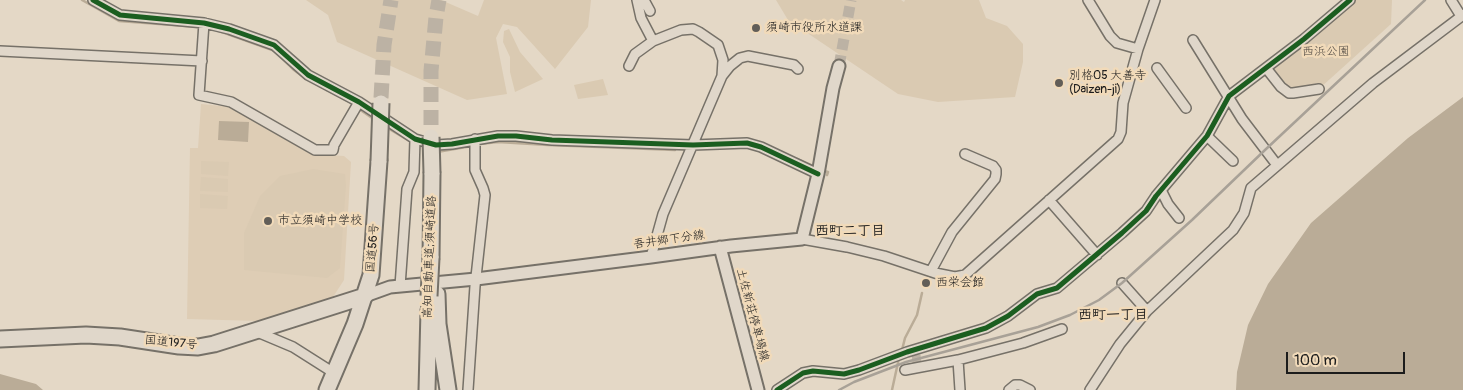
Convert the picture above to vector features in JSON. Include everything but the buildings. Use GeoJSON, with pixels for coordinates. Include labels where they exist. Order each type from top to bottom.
{"type":"FeatureCollection","features":[{"type":"Feature","properties":{"kind":"highway","name":"国道56号"},"geometry":{"type":"LineString","coordinates":[[327,390],[351,334],[371,275],[381,101]]}},
{"type":"Feature","properties":{"kind":"highway","name":"高知自動車道;須崎道路"},"geometry":{"type":"LineString","coordinates":[[427,390],[434,258],[431,131]]}},
{"type":"Feature","properties":{"kind":"highway"},"geometry":{"type":"LineString","coordinates":[[433,295],[448,390]]}},
{"type":"Feature","properties":{"kind":"highway","name":"国道197号"},"geometry":{"type":"LineString","coordinates":[[0,339],[86,335],[120,337],[198,347],[214,344],[365,296]]}},
{"type":"Feature","properties":{"kind":"highway"},"geometry":{"type":"LineString","coordinates":[[306,315],[330,311],[340,312],[348,317],[351,334]]}},
{"type":"Feature","properties":{"kind":"main road"},"geometry":{"type":"LineString","coordinates":[[802,239],[818,174],[833,88],[839,66]]}},
{"type":"Feature","properties":{"kind":"main road","name":"吾井郷下分線"},"geometry":{"type":"LineString","coordinates":[[365,296],[390,287],[476,279],[720,247],[802,239]]}},
{"type":"Feature","properties":{"kind":"main road","name":"土佐新荘停車場線"},"geometry":{"type":"LineString","coordinates":[[720,247],[758,390]]}},
{"type":"Feature","properties":{"kind":"street"},"geometry":{"type":"LineString","coordinates":[[93,0],[120,16],[204,23],[229,29],[274,45],[308,75],[359,102],[416,139],[436,145],[498,136],[552,140],[693,144],[743,143],[754,144],[818,174]]}},
{"type":"Feature","properties":{"kind":"street"},"geometry":{"type":"LineString","coordinates":[[637,0],[641,18],[653,41]]}},
{"type":"Feature","properties":{"kind":"street"},"geometry":{"type":"LineString","coordinates":[[644,0],[650,11]]}},
{"type":"Feature","properties":{"kind":"street"},"geometry":{"type":"LineString","coordinates":[[802,239],[847,247],[904,261],[931,272],[955,277],[965,275],[1118,139],[1124,103],[1138,50],[1156,0]]}},
{"type":"Feature","properties":{"kind":"street"},"geometry":{"type":"LineString","coordinates":[[905,370],[915,357],[986,328],[1008,316],[1037,294],[1057,288],[1097,255],[1146,211],[1161,190],[1207,136],[1229,96],[1304,39],[1350,0]]}},
{"type":"Feature","properties":{"kind":"street"},"geometry":{"type":"LineString","coordinates":[[1090,390],[1120,344],[1147,311],[1233,230],[1244,214],[1251,188],[1373,83],[1462,16],[1451,0]]}},
{"type":"Feature","properties":{"kind":"street"},"geometry":{"type":"LineString","coordinates":[[1091,1],[1110,36],[1117,43],[1138,50]]}},
{"type":"Feature","properties":{"kind":"street"},"geometry":{"type":"LineString","coordinates":[[204,23],[199,95],[230,102],[315,150],[333,150],[334,145],[359,102]]}},
{"type":"Feature","properties":{"kind":"street"},"geometry":{"type":"LineString","coordinates":[[629,66],[634,54],[653,41],[682,30],[694,30],[718,45],[723,60],[722,76]]}},
{"type":"Feature","properties":{"kind":"street"},"geometry":{"type":"LineString","coordinates":[[1193,40],[1242,119],[1277,165]]}},
{"type":"Feature","properties":{"kind":"street"},"geometry":{"type":"LineString","coordinates":[[0,51],[202,61]]}},
{"type":"Feature","properties":{"kind":"street"},"geometry":{"type":"LineString","coordinates":[[651,257],[663,214],[722,76],[730,66],[744,56],[794,65],[798,69]]}},
{"type":"Feature","properties":{"kind":"street"},"geometry":{"type":"LineString","coordinates":[[1157,68],[1186,108]]}},
{"type":"Feature","properties":{"kind":"street"},"geometry":{"type":"LineString","coordinates":[[1266,68],[1281,87],[1289,93],[1294,94],[1319,89]]}},
{"type":"Feature","properties":{"kind":"street"},"geometry":{"type":"LineString","coordinates":[[1207,136],[1233,161]]}},
{"type":"Feature","properties":{"kind":"street"},"geometry":{"type":"LineString","coordinates":[[400,286],[407,189],[414,172],[416,139]]}},
{"type":"Feature","properties":{"kind":"street"},"geometry":{"type":"LineString","coordinates":[[468,390],[476,279],[485,195],[475,170],[475,139]]}},
{"type":"Feature","properties":{"kind":"street"},"geometry":{"type":"LineString","coordinates":[[931,272],[952,232],[996,174],[993,166],[965,154]]}},
{"type":"Feature","properties":{"kind":"street"},"geometry":{"type":"LineString","coordinates":[[1161,190],[1178,218]]}},
{"type":"Feature","properties":{"kind":"street"},"geometry":{"type":"LineString","coordinates":[[1049,200],[1097,255]]}},
{"type":"Feature","properties":{"kind":"street"},"geometry":{"type":"LineString","coordinates":[[1122,283],[1147,311]]}},
{"type":"Feature","properties":{"kind":"street"},"geometry":{"type":"LineString","coordinates":[[777,390],[803,373],[813,371],[844,374],[895,356],[958,360],[1023,343],[1062,329]]}},
{"type":"Feature","properties":{"kind":"street"},"geometry":{"type":"LineString","coordinates":[[254,331],[292,347],[334,373]]}},
{"type":"Feature","properties":{"kind":"street"},"geometry":{"type":"LineString","coordinates":[[958,360],[960,390]]}},
{"type":"Feature","properties":{"kind":"street"},"geometry":{"type":"LineString","coordinates":[[1009,390],[1015,385],[1020,385],[1030,390]]}},
{"type":"Feature","properties":{"kind":"shaded area"},"geometry":{"type":"Polygon","coordinates":[[[1463,97],[1463,390],[1236,390],[1237,372],[1248,325],[1268,284],[1311,223],[1408,138],[1463,97]]]}},
{"type":"Feature","properties":{"kind":"shaded area","name":"市立須崎中学校"},"geometry":{"type":"Polygon","coordinates":[[[201,104],[231,107],[310,154],[344,156],[351,162],[344,280],[333,297],[259,321],[187,319],[190,148],[198,148],[201,104]]]}},
{"type":"Feature","properties":{"kind":"shaded area"},"geometry":{"type":"Polygon","coordinates":[[[219,121],[249,122],[248,142],[218,140],[219,121]]]}},
{"type":"Feature","properties":{"kind":"shaded area"},"geometry":{"type":"Polygon","coordinates":[[[0,374],[36,384],[43,390],[0,390],[0,374]]]}},
{"type":"Feature","properties":{"kind":"green space"},"geometry":{"type":"Polygon","coordinates":[[[306,0],[441,0],[478,16],[484,0],[591,0],[588,27],[555,69],[517,27],[503,24],[496,38],[507,94],[467,100],[337,42],[328,15],[306,0]]]}},
{"type":"Feature","properties":{"kind":"green space"},"geometry":{"type":"Polygon","coordinates":[[[776,0],[901,0],[904,2],[905,0],[979,0],[986,18],[1007,26],[1023,44],[1023,62],[1015,97],[938,102],[898,94],[788,20],[776,0]]]}},
{"type":"Feature","properties":{"kind":"green space","name":"西浜公園"},"geometry":{"type":"Polygon","coordinates":[[[1354,0],[1392,0],[1391,24],[1320,88],[1318,83],[1291,89],[1272,68],[1354,0]]]}},
{"type":"Feature","properties":{"kind":"green space"},"geometry":{"type":"Polygon","coordinates":[[[509,29],[520,52],[543,79],[515,92],[510,72],[510,57],[503,42],[504,31],[509,29]]]}},
{"type":"Feature","properties":{"kind":"green space"},"geometry":{"type":"Polygon","coordinates":[[[603,79],[608,95],[578,99],[574,85],[603,79]]]}},
{"type":"Feature","properties":{"kind":"green space"},"geometry":{"type":"Polygon","coordinates":[[[201,161],[229,162],[228,176],[201,174],[201,161]]]}},
{"type":"Feature","properties":{"kind":"green space"},"geometry":{"type":"Polygon","coordinates":[[[313,169],[345,174],[346,185],[340,268],[327,278],[244,270],[244,233],[260,196],[280,176],[313,169]]]}},
{"type":"Feature","properties":{"kind":"green space"},"geometry":{"type":"Polygon","coordinates":[[[201,177],[228,179],[228,192],[200,191],[201,177]]]}},
{"type":"Feature","properties":{"kind":"green space"},"geometry":{"type":"Polygon","coordinates":[[[200,194],[228,196],[227,209],[200,208],[200,194]]]}},
{"type":"Feature","properties":{"kind":"waterway"},"geometry":{"type":"LineString","coordinates":[[82,0],[119,21],[199,27]]}},
{"type":"Feature","properties":{"kind":"waterway"},"geometry":{"type":"LineString","coordinates":[[219,31],[275,51]]}},
{"type":"Feature","properties":{"kind":"waterway"},"geometry":{"type":"LineString","coordinates":[[282,58],[306,79]]}},
{"type":"Feature","properties":{"kind":"waterway"},"geometry":{"type":"LineString","coordinates":[[316,84],[353,104]]}},
{"type":"Feature","properties":{"kind":"waterway"},"geometry":{"type":"LineString","coordinates":[[359,109],[375,120]]}},
{"type":"Feature","properties":{"kind":"waterway"},"geometry":{"type":"LineString","coordinates":[[386,127],[411,142]]}},
{"type":"Feature","properties":{"kind":"waterway"},"geometry":{"type":"LineString","coordinates":[[480,144],[498,142],[675,150]]}},
{"type":"Feature","properties":{"kind":"waterway"},"geometry":{"type":"LineString","coordinates":[[437,152],[472,146]]}},
{"type":"Feature","properties":{"kind":"waterway"},"geometry":{"type":"LineString","coordinates":[[797,159],[813,166]]}},
{"type":"Feature","properties":{"kind":"waterway"},"geometry":{"type":"LineString","coordinates":[[824,171],[828,172],[827,175]]}},
{"type":"Feature","properties":{"kind":"waterway"},"geometry":{"type":"LineString","coordinates":[[902,350],[905,338],[917,315],[922,293]]}},
{"type":"Feature","properties":{"kind":"waterway"},"geometry":{"type":"LineString","coordinates":[[892,390],[899,358]]}},
{"type":"Feature","properties":{"kind":"tunnel"},"geometry":{"type":"LineString","coordinates":[[381,98],[384,45],[391,0]]}},
{"type":"Feature","properties":{"kind":"tunnel"},"geometry":{"type":"LineString","coordinates":[[431,125],[431,71],[439,0]]}},
{"type":"Feature","properties":{"kind":"tunnel"},"geometry":{"type":"LineString","coordinates":[[839,66],[851,0]]}},
{"type":"Feature","properties":{"kind":"tunnel"},"geometry":{"type":"LineString","coordinates":[[916,355],[917,363]]}},
{"type":"Feature","properties":{"kind":"railway"},"geometry":{"type":"LineString","coordinates":[[839,390],[854,382],[906,362],[1038,327],[1070,315],[1099,300],[1122,283],[1192,220],[1425,0]]}},
{"type":"Feature","properties":{"kind":"cycle path"},"geometry":{"type":"LineString","coordinates":[[93,0],[120,15],[204,23],[229,29],[274,45],[308,75],[359,102],[415,139],[436,145],[498,136],[552,140],[693,145],[747,143],[761,147],[818,174]]}},
{"type":"Feature","properties":{"kind":"cycle path"},"geometry":{"type":"LineString","coordinates":[[777,390],[803,373],[813,371],[844,374],[907,352],[986,328],[1008,316],[1037,294],[1057,288],[1146,211],[1156,196],[1207,136],[1229,96],[1304,39],[1350,0]]}},
{"type":"Feature","properties":{"kind":"place","name":"須崎市役所水道課"},"geometry":{"type":"Point","coordinates":[756,28]}},
{"type":"Feature","properties":{"kind":"place","name":"別格05 大善寺 (Daizen-ji)"},"geometry":{"type":"Point","coordinates":[1059,83]}},
{"type":"Feature","properties":{"kind":"place","name":"市立須崎中学校"},"geometry":{"type":"Point","coordinates":[268,221]}},
{"type":"Feature","properties":{"kind":"place","name":"西栄会館"},"geometry":{"type":"Point","coordinates":[926,283]}},
{"type":"Feature","properties":{"kind":"district","name":"西町二丁目"},"geometry":{"type":"Point","coordinates":[850,231]}},
{"type":"Feature","properties":{"kind":"district","name":"西町一丁目"},"geometry":{"type":"Point","coordinates":[1113,315]}}]}
